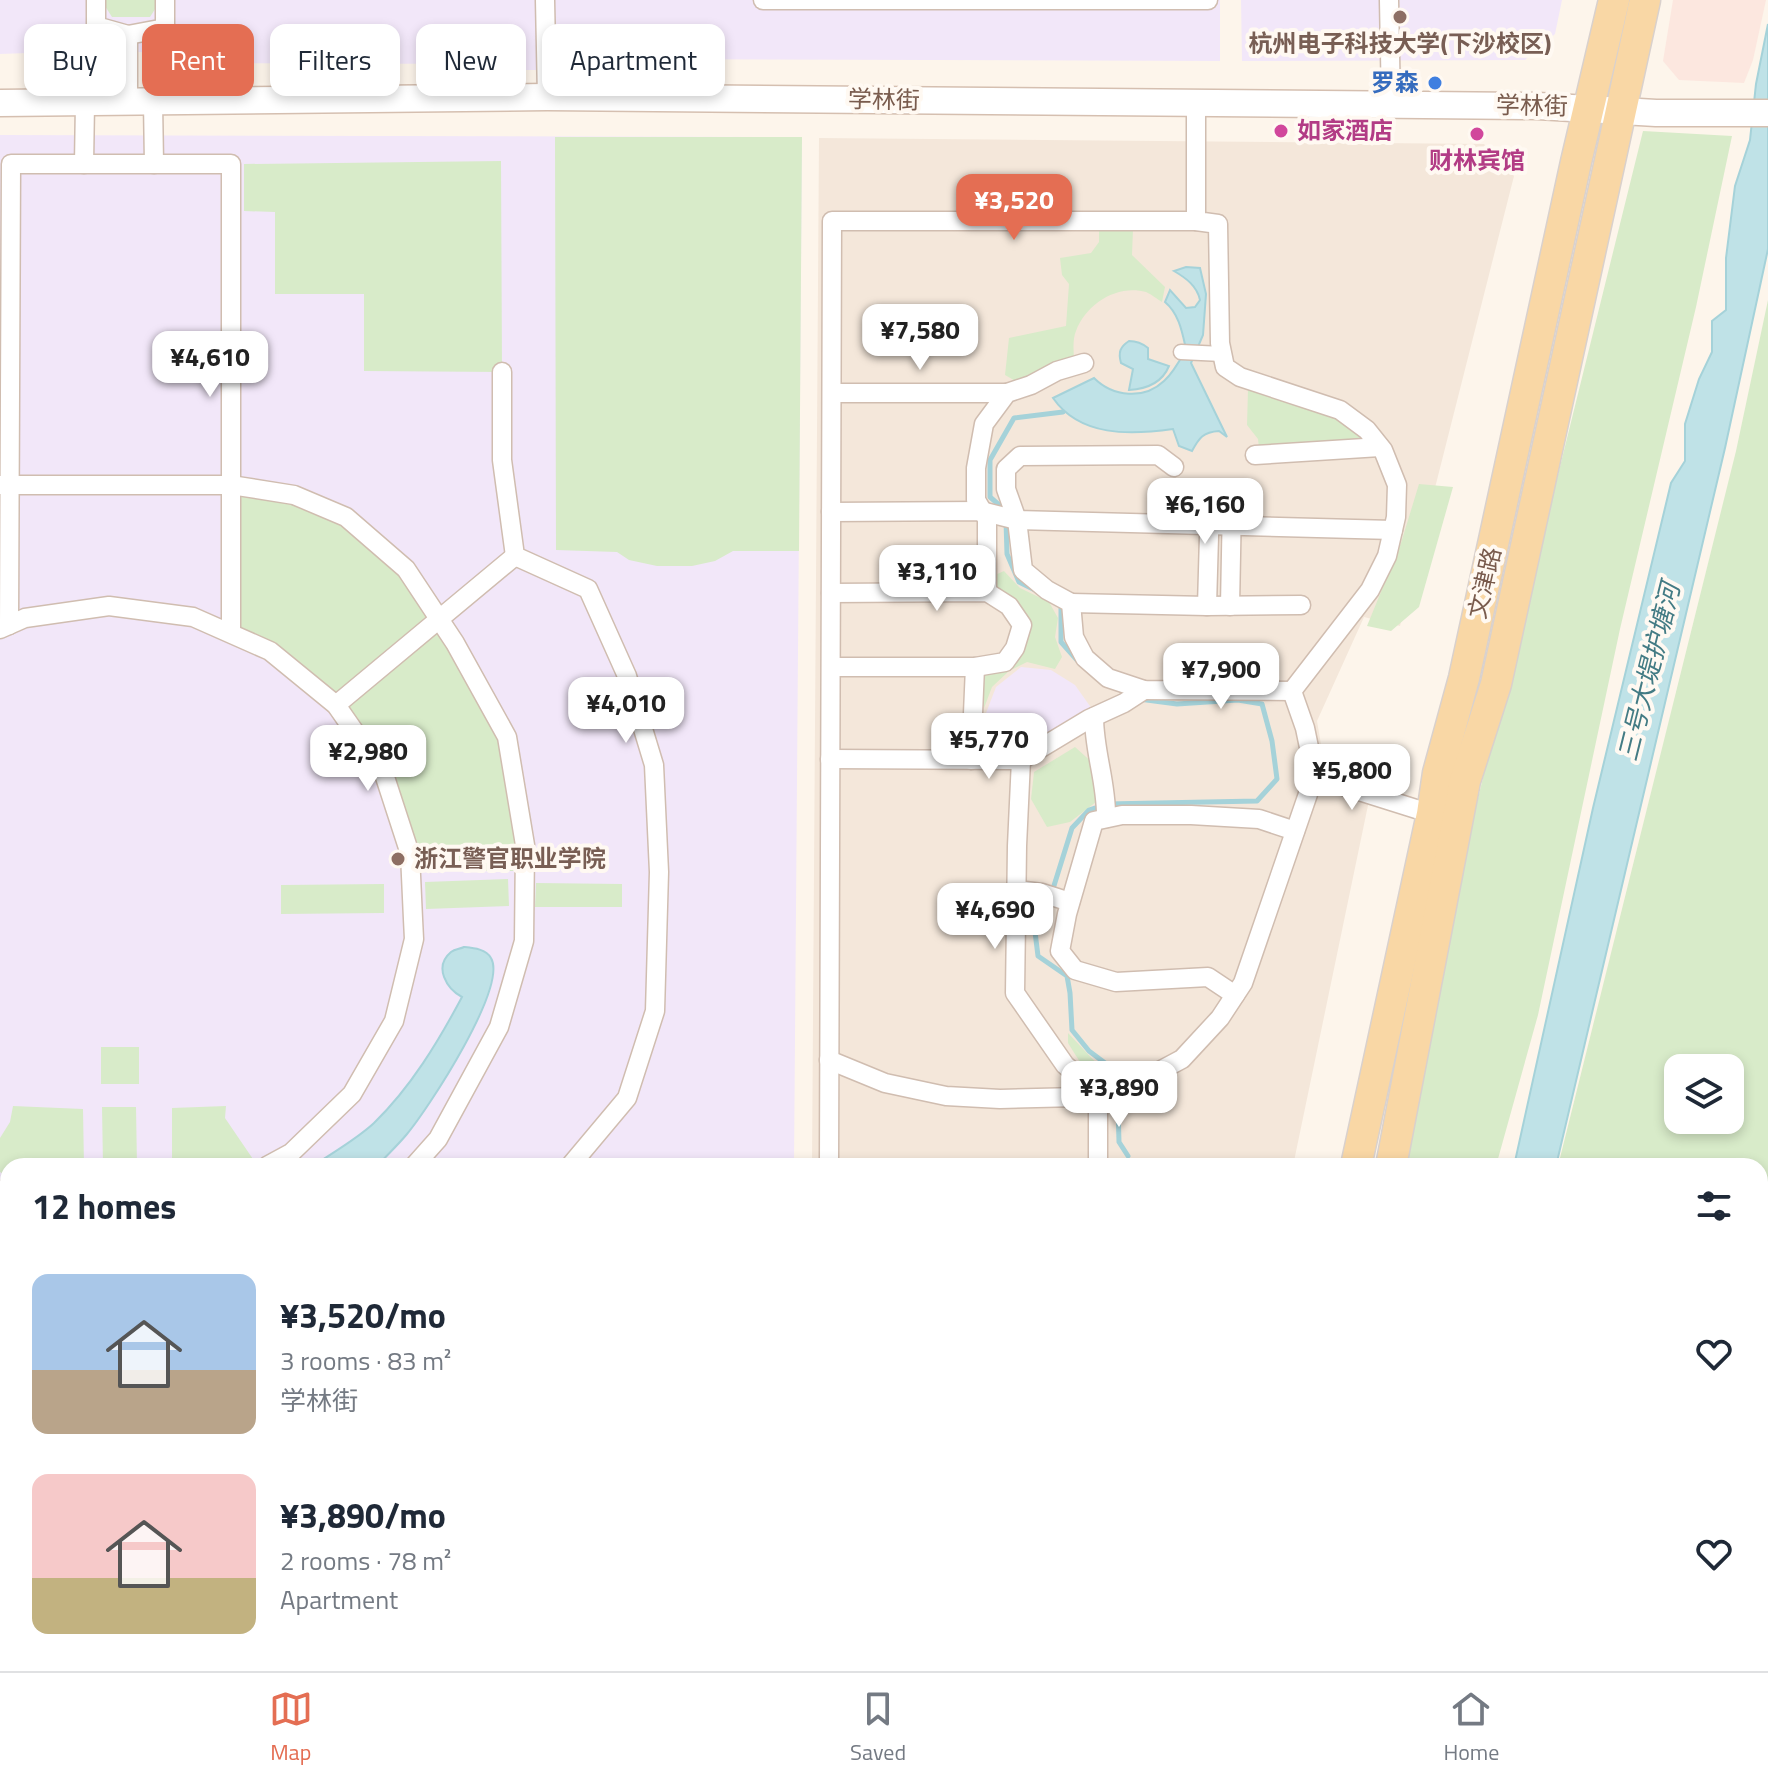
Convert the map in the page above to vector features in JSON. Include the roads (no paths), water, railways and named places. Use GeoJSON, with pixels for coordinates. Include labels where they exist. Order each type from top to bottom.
{"type":"FeatureCollection","features":[{"type":"Feature","properties":{"kind":"main road","name":"文津路"},"geometry":{"type":"LineString","coordinates":[[1358,1158],[1432,814],[1438,773],[1464,678],[1614,0]]}},
{"type":"Feature","properties":{"kind":"main road","name":"文津路"},"geometry":{"type":"LineString","coordinates":[[1393,1158],[1465,781],[1496,684],[1645,0]]}},
{"type":"Feature","properties":{"kind":"main road","name":"学林街"},"geometry":{"type":"LineString","coordinates":[[0,103],[547,97],[1589,107],[1656,113],[1768,113]]}},
{"type":"Feature","properties":{"kind":"street"},"geometry":{"type":"LineString","coordinates":[[96,0],[96,26],[128,35],[165,28],[165,0]]}},
{"type":"Feature","properties":{"kind":"street"},"geometry":{"type":"LineString","coordinates":[[545,0],[547,97]]}},
{"type":"Feature","properties":{"kind":"street"},"geometry":{"type":"LineString","coordinates":[[763,0],[1208,0]]}},
{"type":"Feature","properties":{"kind":"street"},"geometry":{"type":"LineString","coordinates":[[1389,0],[1391,105]]}},
{"type":"Feature","properties":{"kind":"street"},"geometry":{"type":"LineString","coordinates":[[128,35],[154,164]]}},
{"type":"Feature","properties":{"kind":"street"},"geometry":{"type":"LineString","coordinates":[[84,164],[85,103]]}},
{"type":"Feature","properties":{"kind":"street"},"geometry":{"type":"LineString","coordinates":[[1196,103],[1196,221]]}},
{"type":"Feature","properties":{"kind":"street"},"geometry":{"type":"LineString","coordinates":[[231,633],[231,164],[11,164],[4,627],[25,618],[109,606],[193,617],[270,651],[336,705],[384,774],[410,854],[414,939],[394,1021],[352,1094],[291,1153],[282,1158]]}},
{"type":"Feature","properties":{"kind":"street"},"geometry":{"type":"LineString","coordinates":[[829,1158],[832,221],[1196,221],[1218,224],[1220,343],[1225,367],[1240,377],[1340,410],[1367,430],[1380,447],[1397,485],[1396,517],[1387,556],[1370,590],[1292,691]]}},
{"type":"Feature","properties":{"kind":"street"},"geometry":{"type":"LineString","coordinates":[[1181,352],[1222,354]]}},
{"type":"Feature","properties":{"kind":"street"},"geometry":{"type":"LineString","coordinates":[[832,393],[1007,393],[1084,363]]}},
{"type":"Feature","properties":{"kind":"street"},"geometry":{"type":"LineString","coordinates":[[502,372],[502,460],[515,556]]}},
{"type":"Feature","properties":{"kind":"street"},"geometry":{"type":"LineString","coordinates":[[988,513],[976,500],[976,468],[984,424],[1007,393]]}},
{"type":"Feature","properties":{"kind":"street"},"geometry":{"type":"LineString","coordinates":[[1255,455],[1380,447]]}},
{"type":"Feature","properties":{"kind":"street"},"geometry":{"type":"LineString","coordinates":[[1174,467],[1158,455],[1020,456],[1006,469],[1006,489],[1017,520],[1023,570],[1047,590],[1071,603],[1301,605]]}},
{"type":"Feature","properties":{"kind":"street"},"geometry":{"type":"LineString","coordinates":[[4,485],[231,485],[294,495],[346,517],[406,569],[455,643],[507,737],[525,845],[524,941],[499,1027],[438,1139],[421,1158]]}},
{"type":"Feature","properties":{"kind":"street"},"geometry":{"type":"LineString","coordinates":[[1207,606],[1210,501]]}},
{"type":"Feature","properties":{"kind":"street"},"geometry":{"type":"LineString","coordinates":[[1230,606],[1232,503]]}},
{"type":"Feature","properties":{"kind":"street"},"geometry":{"type":"LineString","coordinates":[[831,512],[988,513],[1017,520],[1393,530]]}},
{"type":"Feature","properties":{"kind":"street"},"geometry":{"type":"LineString","coordinates":[[987,592],[988,513]]}},
{"type":"Feature","properties":{"kind":"street"},"geometry":{"type":"LineString","coordinates":[[336,705],[515,556]]}},
{"type":"Feature","properties":{"kind":"street"},"geometry":{"type":"LineString","coordinates":[[515,556],[588,589],[627,676],[654,765],[659,872],[655,1011],[627,1098],[577,1158]]}},
{"type":"Feature","properties":{"kind":"street"},"geometry":{"type":"LineString","coordinates":[[831,593],[987,592],[1009,606],[1022,625],[1015,648],[1005,662],[975,667],[832,667]]}},
{"type":"Feature","properties":{"kind":"street"},"geometry":{"type":"LineString","coordinates":[[1071,603],[1074,637],[1085,658],[1108,678],[1144,690],[1292,691]]}},
{"type":"Feature","properties":{"kind":"street"},"geometry":{"type":"LineString","coordinates":[[971,760],[975,667]]}},
{"type":"Feature","properties":{"kind":"street"},"geometry":{"type":"LineString","coordinates":[[830,759],[1021,760],[1144,690]]}},
{"type":"Feature","properties":{"kind":"street"},"geometry":{"type":"LineString","coordinates":[[829,1060],[885,1083],[946,1096],[1000,1099],[1078,1097],[1102,1092],[1137,1083],[1182,1059],[1220,1018],[1243,983],[1308,794],[1311,757],[1292,691]]}},
{"type":"Feature","properties":{"kind":"street"},"geometry":{"type":"LineString","coordinates":[[1094,717],[1094,738],[1106,811]]}},
{"type":"Feature","properties":{"kind":"street"},"geometry":{"type":"LineString","coordinates":[[1311,757],[1324,780],[1432,814]]}},
{"type":"Feature","properties":{"kind":"street"},"geometry":{"type":"LineString","coordinates":[[1021,760],[1015,993],[1065,1065],[1102,1092]]}},
{"type":"Feature","properties":{"kind":"street"},"geometry":{"type":"LineString","coordinates":[[1106,811],[1122,815],[1259,819],[1295,831]]}},
{"type":"Feature","properties":{"kind":"street"},"geometry":{"type":"LineString","coordinates":[[1106,811],[1094,821],[1058,898],[1060,951],[1075,970],[1116,982],[1208,977],[1235,995]]}},
{"type":"Feature","properties":{"kind":"street"},"geometry":{"type":"LineString","coordinates":[[1017,890],[1058,898]]}},
{"type":"Feature","properties":{"kind":"street"},"geometry":{"type":"LineString","coordinates":[[1098,1158],[1102,1092]]}},
{"type":"Feature","properties":{"kind":"water","name":"三号大堤护塘河"},"geometry":{"type":"Polygon","coordinates":[[[1768,24],[1768,249],[1725,448],[1558,1158],[1516,1158],[1593,808],[1671,483],[1685,461],[1685,424],[1699,379],[1712,352],[1712,321],[1726,310],[1726,258],[1735,186],[1750,140],[1756,84],[1768,24]]]}},
{"type":"Feature","properties":{"kind":"water"},"geometry":{"type":"Polygon","coordinates":[[[1186,267],[1200,268],[1206,294],[1203,335],[1191,363],[1227,437],[1219,431],[1205,434],[1192,451],[1179,446],[1173,429],[1140,432],[1107,430],[1091,427],[1064,411],[1053,398],[1094,378],[1110,389],[1129,394],[1156,387],[1171,374],[1186,349],[1177,317],[1165,302],[1170,290],[1186,308],[1195,307],[1200,300],[1190,283],[1174,271],[1186,267]]]}},
{"type":"Feature","properties":{"kind":"water"},"geometry":{"type":"Polygon","coordinates":[[[1129,341],[1148,348],[1148,359],[1169,366],[1153,384],[1129,390],[1133,369],[1121,363],[1120,350],[1129,341]]]}},
{"type":"Feature","properties":{"kind":"water"},"geometry":{"type":"Polygon","coordinates":[[[464,947],[483,951],[491,958],[493,973],[477,1020],[447,1075],[404,1138],[385,1158],[325,1158],[374,1123],[400,1094],[443,1031],[462,997],[451,989],[444,977],[443,964],[451,952],[464,947]]]}},
{"type":"Feature","properties":{"kind":"waterway"},"geometry":{"type":"LineString","coordinates":[[1006,511],[990,497],[990,460],[1014,418],[1063,412]]}},
{"type":"Feature","properties":{"kind":"waterway"},"geometry":{"type":"LineString","coordinates":[[1006,521],[1007,554],[1019,582],[1035,590]]}},
{"type":"Feature","properties":{"kind":"waterway"},"geometry":{"type":"LineString","coordinates":[[1061,605],[1061,642],[1077,660]]}},
{"type":"Feature","properties":{"kind":"waterway"},"geometry":{"type":"LineString","coordinates":[[1052,892],[1072,828],[1089,810],[1107,804],[1257,801],[1277,779],[1272,741],[1262,704],[1238,700],[1177,704],[1139,699]]}},
{"type":"Feature","properties":{"kind":"waterway"},"geometry":{"type":"LineString","coordinates":[[1049,901],[1035,932],[1038,956],[1067,976],[1072,1030],[1089,1051],[1113,1069],[1119,1142],[1128,1156]]}},
{"type":"Feature","properties":{"kind":"place","name":"杭州电子科技大学(下沙校区)"},"geometry":{"type":"Point","coordinates":[1400,17]}},
{"type":"Feature","properties":{"kind":"place","name":"罗森"},"geometry":{"type":"Point","coordinates":[1435,83]}},
{"type":"Feature","properties":{"kind":"place","name":"如家酒店"},"geometry":{"type":"Point","coordinates":[1281,131]}},
{"type":"Feature","properties":{"kind":"place","name":"财林宾馆"},"geometry":{"type":"Point","coordinates":[1477,134]}},
{"type":"Feature","properties":{"kind":"place","name":"浙江警官职业学院"},"geometry":{"type":"Point","coordinates":[398,859]}}]}
